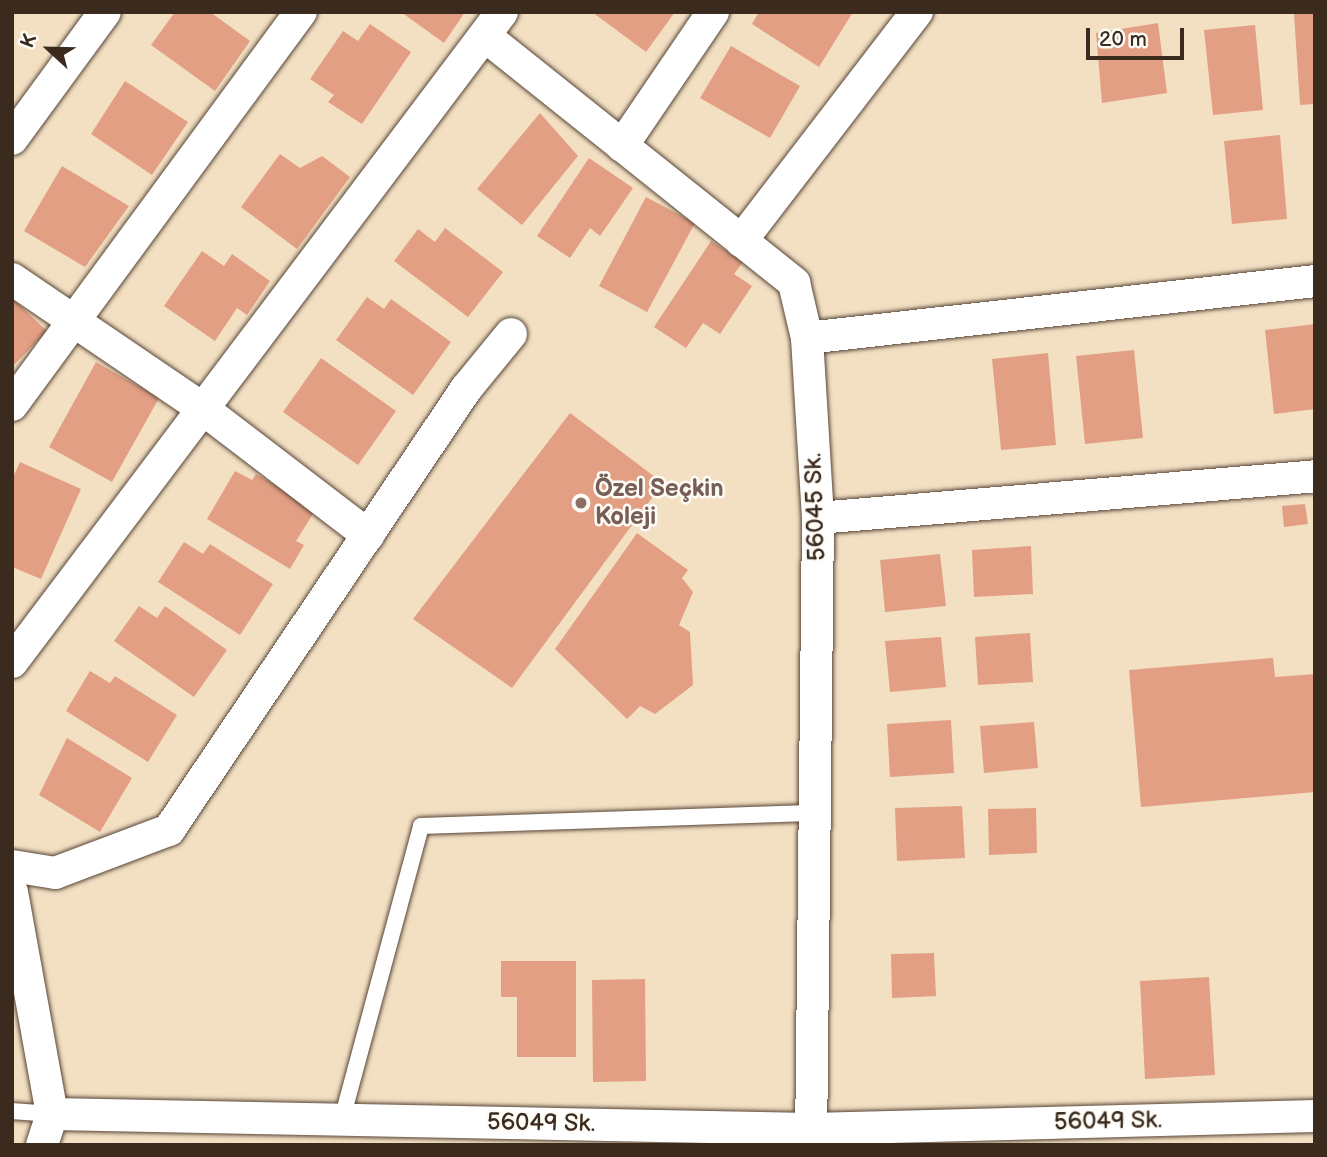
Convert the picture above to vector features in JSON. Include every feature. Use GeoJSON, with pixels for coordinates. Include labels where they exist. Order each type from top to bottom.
{"type":"FeatureCollection","features":[{"type":"Feature","properties":{"kind":"street"},"geometry":{"type":"LineString","coordinates":[[12,139],[105,12]]}},
{"type":"Feature","properties":{"kind":"street"},"geometry":{"type":"LineString","coordinates":[[12,405],[301,12]]}},
{"type":"Feature","properties":{"kind":"street"},"geometry":{"type":"LineString","coordinates":[[622,146],[713,12]]}},
{"type":"Feature","properties":{"kind":"street"},"geometry":{"type":"LineString","coordinates":[[741,241],[917,12]]}},
{"type":"Feature","properties":{"kind":"street"},"geometry":{"type":"LineString","coordinates":[[12,662],[494,24]]}},
{"type":"Feature","properties":{"kind":"street","name":"56045 Sk."},"geometry":{"type":"LineString","coordinates":[[494,24],[622,146],[794,283],[807,338],[818,519],[817,813],[811,1137]]}},
{"type":"Feature","properties":{"kind":"street"},"geometry":{"type":"LineString","coordinates":[[12,279],[72,323],[203,410],[368,535]]}},
{"type":"Feature","properties":{"kind":"street"},"geometry":{"type":"LineString","coordinates":[[807,338],[1315,281]]}},
{"type":"Feature","properties":{"kind":"street"},"geometry":{"type":"LineString","coordinates":[[12,866],[55,873],[169,830],[368,535],[511,334]]}},
{"type":"Feature","properties":{"kind":"street"},"geometry":{"type":"LineString","coordinates":[[818,519],[1315,476]]}},
{"type":"Feature","properties":{"kind":"street"},"geometry":{"type":"LineString","coordinates":[[12,892],[52,1114],[42,1145]]}},
{"type":"Feature","properties":{"kind":"street","name":"56049 Sk."},"geometry":{"type":"LineString","coordinates":[[52,1114],[342,1119],[811,1137],[1315,1116]]}},
{"type":"Feature","properties":{"kind":"lane"},"geometry":{"type":"LineString","coordinates":[[342,1119],[421,826],[817,813]]}},
{"type":"Feature","properties":{"kind":"lane"},"geometry":{"type":"LineString","coordinates":[[12,1111],[52,1114]]}},
{"type":"Feature","properties":{"kind":"building"},"geometry":{"type":"Polygon","coordinates":[[[175,12],[210,12],[250,41],[215,91],[151,45],[175,12]]]}},
{"type":"Feature","properties":{"kind":"building"},"geometry":{"type":"Polygon","coordinates":[[[401,12],[465,12],[444,43],[401,12]]]}},
{"type":"Feature","properties":{"kind":"building"},"geometry":{"type":"Polygon","coordinates":[[[592,12],[675,12],[646,52],[592,12]]]}},
{"type":"Feature","properties":{"kind":"building"},"geometry":{"type":"Polygon","coordinates":[[[759,12],[853,12],[819,67],[752,24],[759,12]]]}},
{"type":"Feature","properties":{"kind":"building"},"geometry":{"type":"Polygon","coordinates":[[[1315,12],[1315,104],[1300,105],[1294,14],[1315,12]]]}},
{"type":"Feature","properties":{"kind":"building"},"geometry":{"type":"Polygon","coordinates":[[[1158,23],[1167,93],[1102,103],[1096,33],[1158,23]]]}},
{"type":"Feature","properties":{"kind":"building"},"geometry":{"type":"Polygon","coordinates":[[[370,24],[411,52],[362,124],[328,102],[334,95],[310,79],[343,31],[358,41],[370,24]]]}},
{"type":"Feature","properties":{"kind":"building"},"geometry":{"type":"Polygon","coordinates":[[[1255,25],[1263,110],[1213,115],[1204,30],[1255,25]]]}},
{"type":"Feature","properties":{"kind":"building"},"geometry":{"type":"Polygon","coordinates":[[[731,46],[800,86],[770,138],[700,98],[731,46]]]}},
{"type":"Feature","properties":{"kind":"building"},"geometry":{"type":"Polygon","coordinates":[[[125,81],[188,122],[152,175],[91,134],[125,81]]]}},
{"type":"Feature","properties":{"kind":"building"},"geometry":{"type":"Polygon","coordinates":[[[540,113],[578,156],[522,225],[477,189],[540,113]]]}},
{"type":"Feature","properties":{"kind":"building"},"geometry":{"type":"Polygon","coordinates":[[[1280,135],[1287,219],[1232,224],[1224,141],[1280,135]]]}},
{"type":"Feature","properties":{"kind":"building"},"geometry":{"type":"Polygon","coordinates":[[[280,154],[300,168],[322,156],[350,177],[297,249],[241,207],[280,154]]]}},
{"type":"Feature","properties":{"kind":"building"},"geometry":{"type":"Polygon","coordinates":[[[589,158],[633,188],[600,236],[590,228],[570,258],[537,236],[589,158]]]}},
{"type":"Feature","properties":{"kind":"building"},"geometry":{"type":"Polygon","coordinates":[[[62,166],[129,206],[85,267],[24,231],[62,166]]]}},
{"type":"Feature","properties":{"kind":"building"},"geometry":{"type":"Polygon","coordinates":[[[646,197],[695,223],[647,312],[599,286],[646,197]]]}},
{"type":"Feature","properties":{"kind":"building"},"geometry":{"type":"Polygon","coordinates":[[[445,228],[503,272],[468,317],[394,261],[418,229],[435,242],[445,228]]]}},
{"type":"Feature","properties":{"kind":"building"},"geometry":{"type":"Polygon","coordinates":[[[711,241],[743,262],[734,274],[752,286],[720,334],[703,323],[686,348],[654,327],[711,241]]]}},
{"type":"Feature","properties":{"kind":"building"},"geometry":{"type":"Polygon","coordinates":[[[202,251],[224,266],[232,254],[270,281],[247,315],[237,308],[215,341],[164,306],[202,251]]]}},
{"type":"Feature","properties":{"kind":"building"},"geometry":{"type":"Polygon","coordinates":[[[367,297],[384,309],[391,299],[451,342],[413,395],[336,340],[367,297]]]}},
{"type":"Feature","properties":{"kind":"building"},"geometry":{"type":"Polygon","coordinates":[[[12,298],[47,331],[12,367],[12,298]]]}},
{"type":"Feature","properties":{"kind":"building"},"geometry":{"type":"Polygon","coordinates":[[[1315,324],[1315,409],[1274,414],[1265,330],[1315,324]]]}},
{"type":"Feature","properties":{"kind":"building"},"geometry":{"type":"Polygon","coordinates":[[[1134,350],[1143,438],[1085,444],[1076,356],[1134,350]]]}},
{"type":"Feature","properties":{"kind":"building"},"geometry":{"type":"Polygon","coordinates":[[[1048,353],[1056,445],[1001,450],[992,359],[1048,353]]]}},
{"type":"Feature","properties":{"kind":"building"},"geometry":{"type":"Polygon","coordinates":[[[321,358],[396,411],[358,465],[283,412],[321,358]]]}},
{"type":"Feature","properties":{"kind":"building"},"geometry":{"type":"Polygon","coordinates":[[[96,362],[159,398],[112,482],[49,447],[96,362]]]}},
{"type":"Feature","properties":{"kind":"building"},"geometry":{"type":"Polygon","coordinates":[[[570,413],[663,483],[512,688],[413,619],[570,413]]]}},
{"type":"Feature","properties":{"kind":"building"},"geometry":{"type":"Polygon","coordinates":[[[20,462],[81,489],[41,579],[12,567],[12,479],[20,462]]]}},
{"type":"Feature","properties":{"kind":"building"},"geometry":{"type":"Polygon","coordinates":[[[235,471],[252,480],[256,474],[316,509],[296,541],[304,545],[290,569],[207,519],[235,471]]]}},
{"type":"Feature","properties":{"kind":"building"},"geometry":{"type":"Polygon","coordinates":[[[1305,504],[1308,524],[1284,527],[1282,506],[1305,504]]]}},
{"type":"Feature","properties":{"kind":"building"},"geometry":{"type":"Polygon","coordinates":[[[637,533],[688,570],[682,578],[693,592],[679,625],[690,632],[693,685],[655,714],[640,706],[627,719],[555,649],[637,533]]]}},
{"type":"Feature","properties":{"kind":"building"},"geometry":{"type":"Polygon","coordinates":[[[184,542],[203,554],[210,544],[273,584],[240,635],[158,582],[184,542]]]}},
{"type":"Feature","properties":{"kind":"building"},"geometry":{"type":"Polygon","coordinates":[[[1031,546],[1033,594],[974,597],[972,550],[1031,546]]]}},
{"type":"Feature","properties":{"kind":"building"},"geometry":{"type":"Polygon","coordinates":[[[940,554],[946,606],[885,612],[880,560],[940,554]]]}},
{"type":"Feature","properties":{"kind":"building"},"geometry":{"type":"Polygon","coordinates":[[[139,606],[157,618],[165,606],[227,650],[194,697],[114,641],[139,606]]]}},
{"type":"Feature","properties":{"kind":"building"},"geometry":{"type":"Polygon","coordinates":[[[1030,633],[1033,682],[978,685],[975,637],[1030,633]]]}},
{"type":"Feature","properties":{"kind":"building"},"geometry":{"type":"Polygon","coordinates":[[[941,637],[946,687],[890,692],[885,641],[941,637]]]}},
{"type":"Feature","properties":{"kind":"building"},"geometry":{"type":"Polygon","coordinates":[[[1273,658],[1275,677],[1315,674],[1315,792],[1141,807],[1129,670],[1273,658]]]}},
{"type":"Feature","properties":{"kind":"building"},"geometry":{"type":"Polygon","coordinates":[[[90,671],[110,683],[115,676],[177,715],[148,762],[66,711],[90,671]]]}},
{"type":"Feature","properties":{"kind":"building"},"geometry":{"type":"Polygon","coordinates":[[[951,720],[954,773],[890,777],[887,724],[951,720]]]}},
{"type":"Feature","properties":{"kind":"building"},"geometry":{"type":"Polygon","coordinates":[[[1034,722],[1038,768],[984,773],[980,726],[1034,722]]]}},
{"type":"Feature","properties":{"kind":"building"},"geometry":{"type":"Polygon","coordinates":[[[67,738],[132,778],[100,832],[39,795],[67,738]]]}},
{"type":"Feature","properties":{"kind":"building"},"geometry":{"type":"Polygon","coordinates":[[[962,806],[965,858],[897,861],[895,808],[962,806]]]}},
{"type":"Feature","properties":{"kind":"building"},"geometry":{"type":"Polygon","coordinates":[[[1036,808],[1037,853],[989,855],[988,809],[1036,808]]]}},
{"type":"Feature","properties":{"kind":"building"},"geometry":{"type":"Polygon","coordinates":[[[934,953],[936,996],[892,998],[891,954],[934,953]]]}},
{"type":"Feature","properties":{"kind":"building"},"geometry":{"type":"Polygon","coordinates":[[[501,961],[576,961],[576,1057],[517,1057],[517,997],[501,997],[501,961]]]}},
{"type":"Feature","properties":{"kind":"building"},"geometry":{"type":"Polygon","coordinates":[[[1209,977],[1215,1075],[1145,1079],[1140,981],[1209,977]]]}},
{"type":"Feature","properties":{"kind":"building"},"geometry":{"type":"Polygon","coordinates":[[[645,979],[646,1081],[593,1082],[592,980],[645,979]]]}},
{"type":"Feature","properties":{"kind":"place","name":"Özel Seçkin Koleji"},"geometry":{"type":"Point","coordinates":[581,503]}}]}
